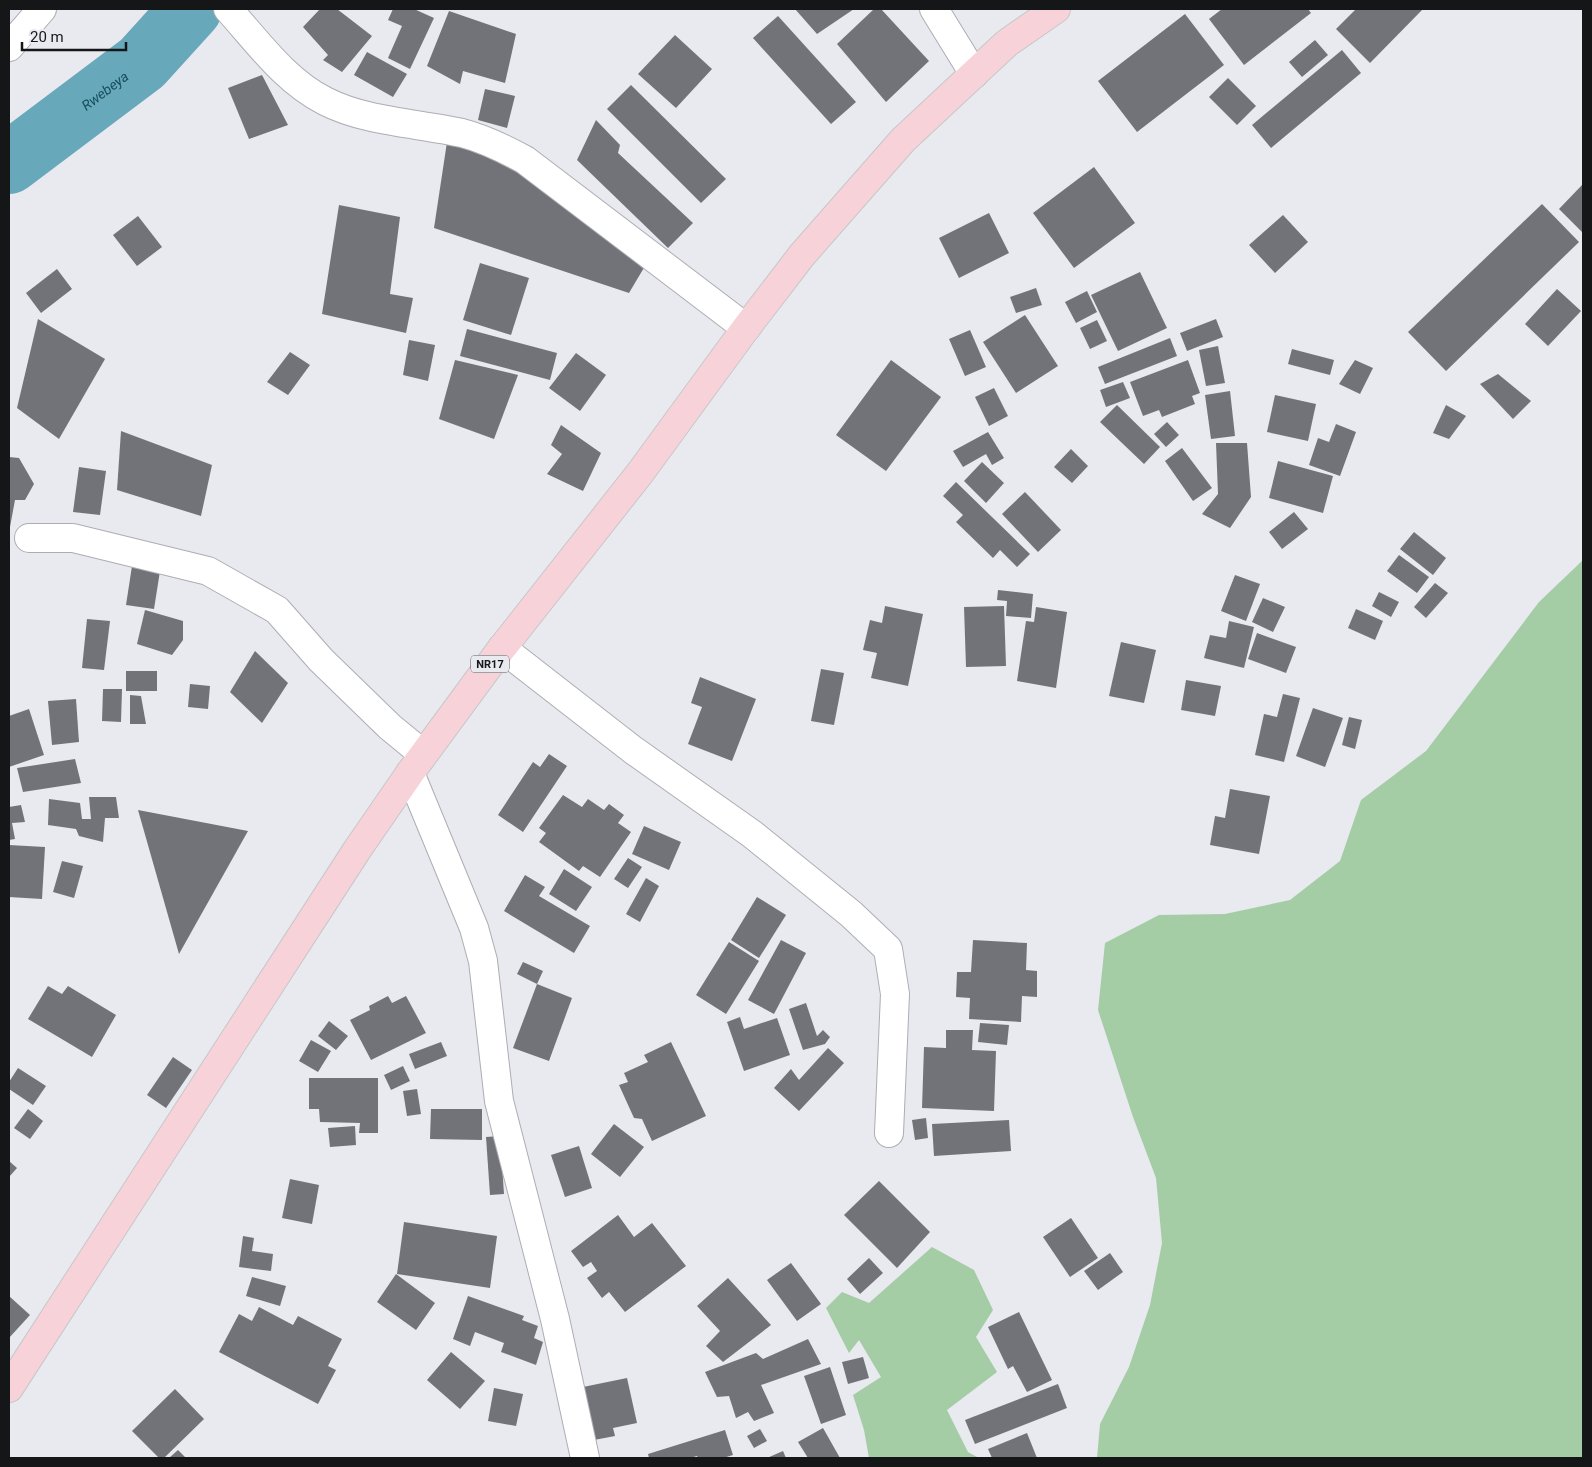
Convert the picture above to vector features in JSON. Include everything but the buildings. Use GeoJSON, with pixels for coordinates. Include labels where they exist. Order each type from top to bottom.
{"type":"FeatureCollection","features":[{"type":"Feature","properties":{"kind":"main road","name":"NR17"},"geometry":{"type":"LineString","coordinates":[[9,1388],[416,764],[502,648],[640,473],[746,328],[802,256],[903,140],[1007,43],[1056,9]]}},
{"type":"Feature","properties":{"kind":"street"},"geometry":{"type":"LineString","coordinates":[[9,48],[42,9]]}},
{"type":"Feature","properties":{"kind":"street"},"geometry":{"type":"LineString","coordinates":[[228,9],[283,70],[323,100],[348,111],[463,134],[494,143],[525,160],[746,328]]}},
{"type":"Feature","properties":{"kind":"street"},"geometry":{"type":"LineString","coordinates":[[934,9],[974,74]]}},
{"type":"Feature","properties":{"kind":"street"},"geometry":{"type":"LineString","coordinates":[[28,538],[73,538],[208,571],[277,610],[321,660],[390,727],[416,764],[474,928],[483,961],[499,1101],[555,1319],[585,1458]]}},
{"type":"Feature","properties":{"kind":"street"},"geometry":{"type":"LineString","coordinates":[[502,648],[633,750],[752,834],[851,914],[888,949],[895,994],[889,1134]]}},
{"type":"Feature","properties":{"kind":"green space"},"geometry":{"type":"Polygon","coordinates":[[[1583,560],[1583,1458],[1097,1458],[1100,1424],[1129,1367],[1150,1305],[1162,1243],[1156,1178],[1133,1117],[1098,1010],[1105,943],[1159,915],[1225,914],[1290,900],[1340,861],[1361,800],[1426,751],[1539,602],[1583,560]]]}},
{"type":"Feature","properties":{"kind":"green space"},"geometry":{"type":"Polygon","coordinates":[[[932,1247],[974,1270],[993,1310],[976,1337],[997,1372],[947,1410],[968,1452],[979,1458],[869,1458],[864,1430],[853,1395],[881,1377],[859,1340],[849,1353],[826,1308],[842,1292],[869,1303],[932,1247]]]}},
{"type":"Feature","properties":{"kind":"waterway","name":"Rwebeya"},"geometry":{"type":"LineString","coordinates":[[9,163],[142,63],[191,9]]}}]}
